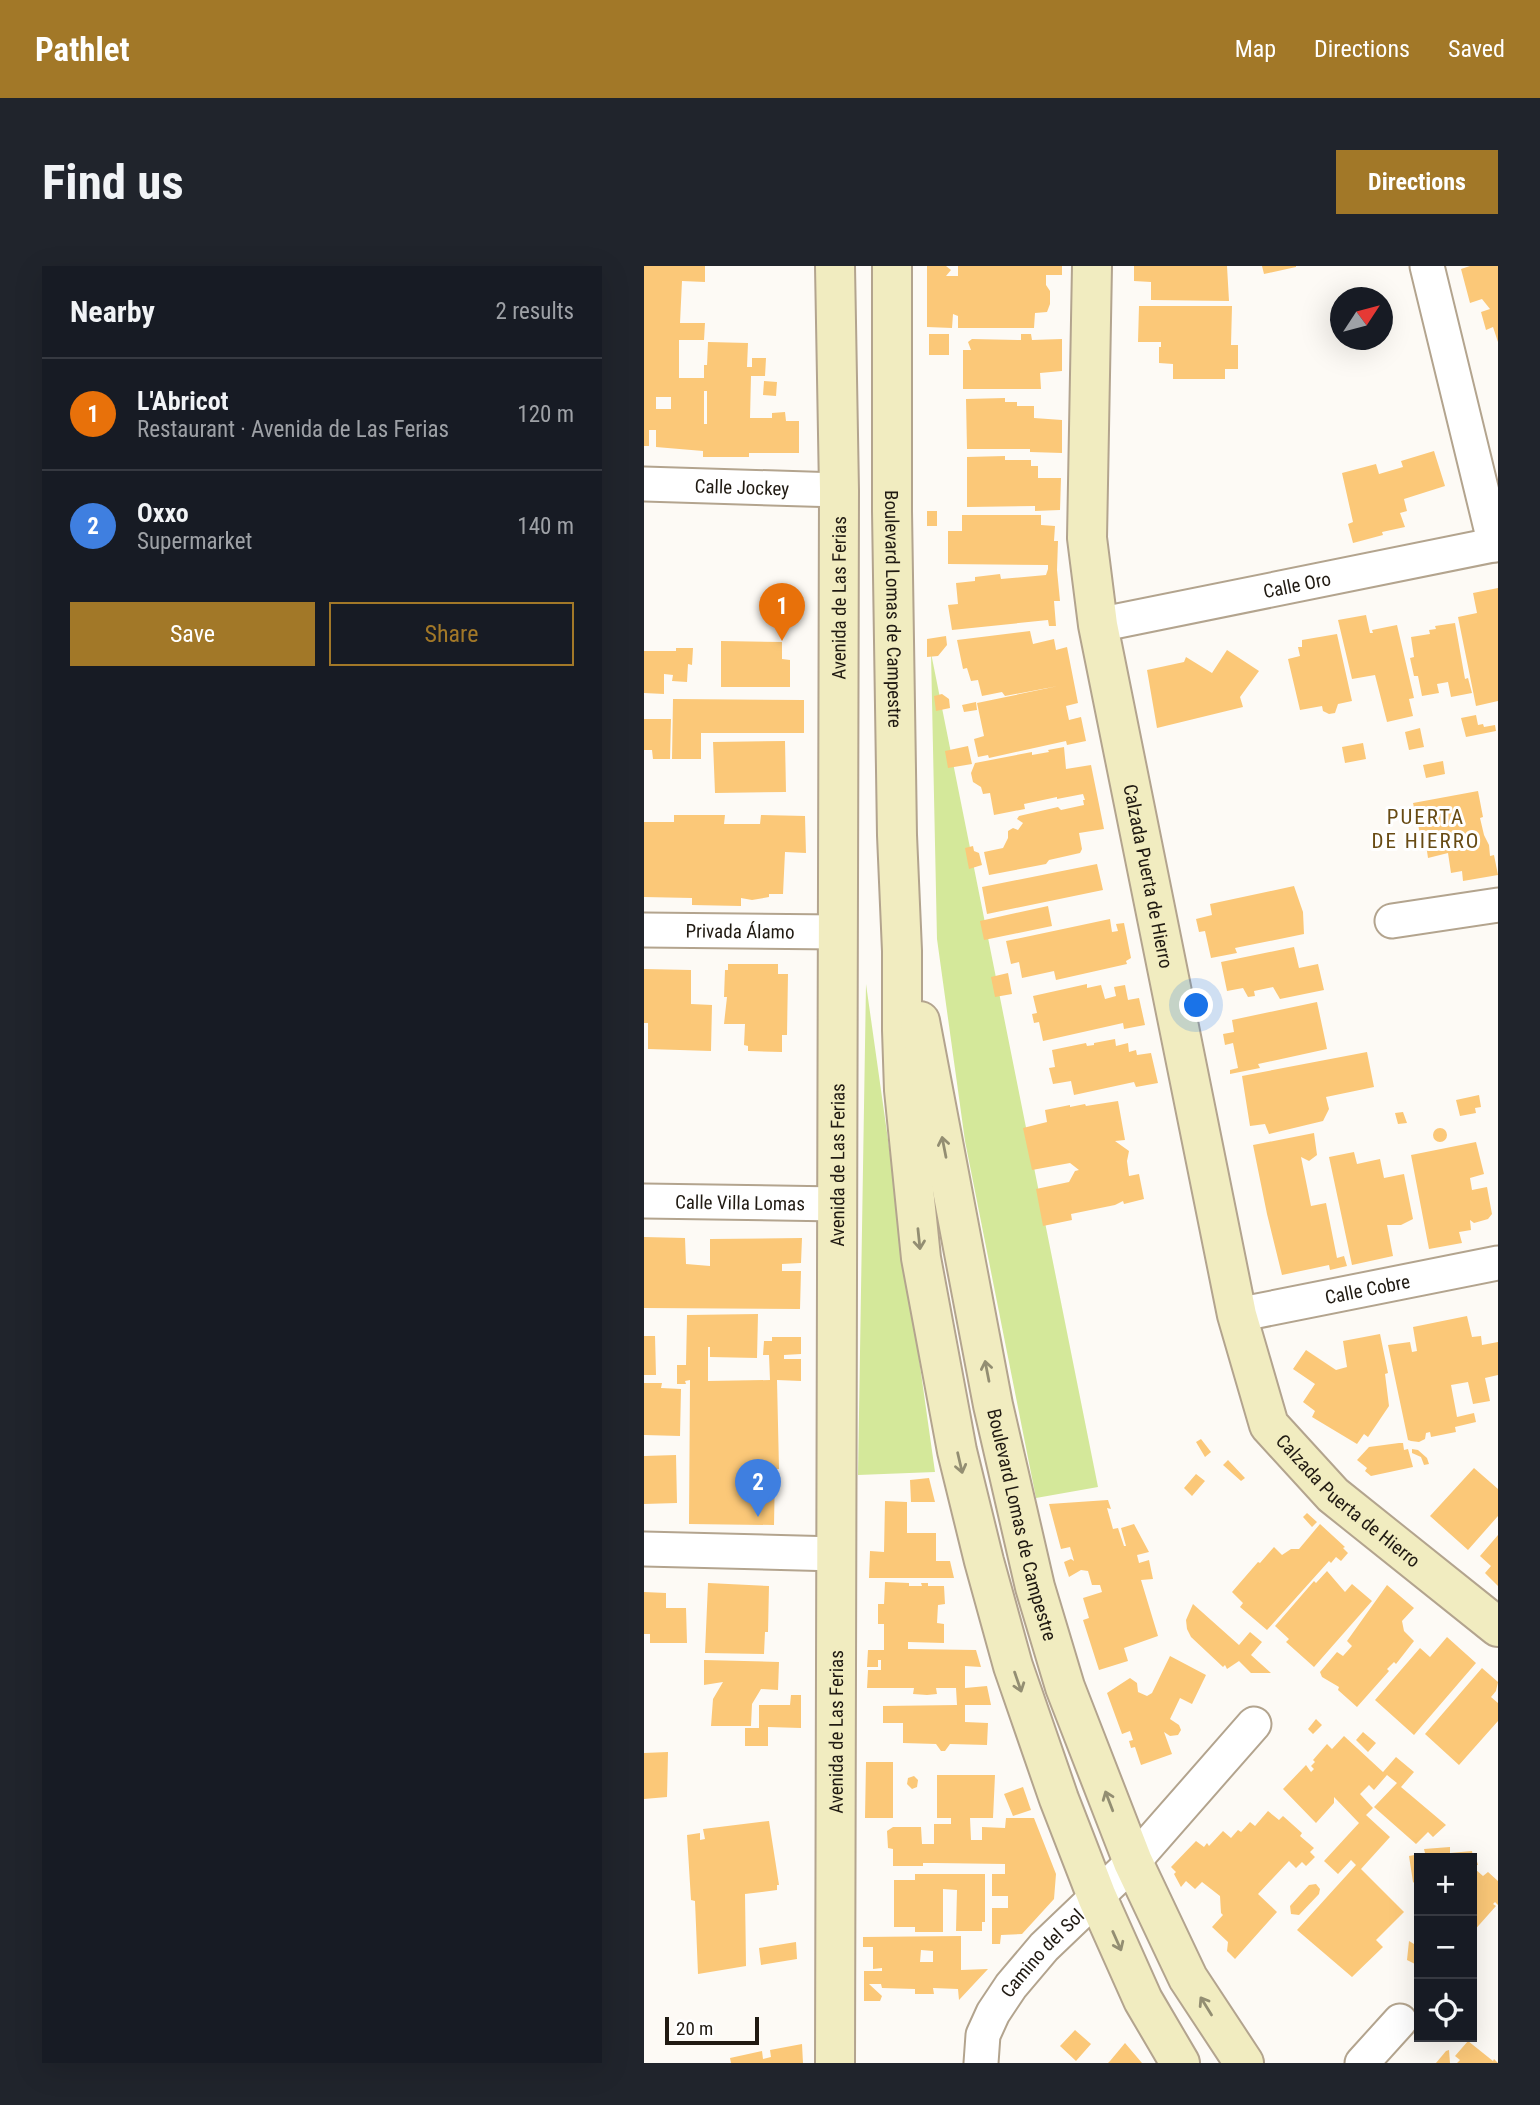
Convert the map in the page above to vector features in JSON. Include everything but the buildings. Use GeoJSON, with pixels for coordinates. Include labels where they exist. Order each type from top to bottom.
{"type":"FeatureCollection","features":[{"type":"Feature","properties":{"kind":"main road","name":"Avenida de Las Ferias"},"geometry":{"type":"LineString","coordinates":[[835,266],[839,490],[835,2063]]}},
{"type":"Feature","properties":{"kind":"main road","name":"Boulevard Lomas de Campestre"},"geometry":{"type":"LineString","coordinates":[[892,266],[892,511],[904,1090],[921,1258],[957,1451],[1013,1666],[1097,1897],[1143,2000],[1180,2063]]}},
{"type":"Feature","properties":{"kind":"main road","name":"Calzada Puerta de Hierro"},"geometry":{"type":"LineString","coordinates":[[1092,266],[1087,538],[1098,625],[1237,1315],[1269,1425],[1333,1495],[1498,1627]]}},
{"type":"Feature","properties":{"kind":"main road","name":"Boulevard Lomas de Campestre"},"geometry":{"type":"LineString","coordinates":[[902,951],[923,1034],[993,1405],[1035,1587],[1065,1688],[1133,1862],[1188,1978],[1244,2063]]}},
{"type":"Feature","properties":{"kind":"street"},"geometry":{"type":"LineString","coordinates":[[1427,266],[1496,545]]}},
{"type":"Feature","properties":{"kind":"street","name":"Calle Jockey"},"geometry":{"type":"LineString","coordinates":[[644,484],[839,490]]}},
{"type":"Feature","properties":{"kind":"street","name":"Calle Oro"},"geometry":{"type":"LineString","coordinates":[[1098,625],[1496,545]]}},
{"type":"Feature","properties":{"kind":"street"},"geometry":{"type":"LineString","coordinates":[[1392,921],[1498,905]]}},
{"type":"Feature","properties":{"kind":"street","name":"Privada Álamo"},"geometry":{"type":"LineString","coordinates":[[644,930],[838,932]]}},
{"type":"Feature","properties":{"kind":"street","name":"Calle Villa Lomas"},"geometry":{"type":"LineString","coordinates":[[644,1201],[838,1204]]}},
{"type":"Feature","properties":{"kind":"street","name":"Calle Cobre"},"geometry":{"type":"LineString","coordinates":[[1237,1315],[1498,1263]]}},
{"type":"Feature","properties":{"kind":"street"},"geometry":{"type":"LineString","coordinates":[[644,1549],[837,1554]]}},
{"type":"Feature","properties":{"kind":"street","name":"Camino del Sol"},"geometry":{"type":"LineString","coordinates":[[981,2063],[983,2035],[993,2013],[1011,1986],[1044,1947],[1133,1862],[1254,1724]]}},
{"type":"Feature","properties":{"kind":"street"},"geometry":{"type":"LineString","coordinates":[[1362,2063],[1400,2021]]}},
{"type":"Feature","properties":{"kind":"green space"},"geometry":{"type":"Polygon","coordinates":[[[931,653],[1098,1487],[1036,1498],[965,1141],[937,939],[931,653]]]}},
{"type":"Feature","properties":{"kind":"green space"},"geometry":{"type":"Polygon","coordinates":[[[866,984],[935,1472],[858,1475],[866,984]]]}},
{"type":"Feature","properties":{"kind":"place","name":"L'Abricot"},"geometry":{"type":"Point","coordinates":[782,641]}},
{"type":"Feature","properties":{"kind":"place","name":"Oxxo"},"geometry":{"type":"Point","coordinates":[758,1517]}},
{"type":"Feature","properties":{"kind":"district","name":"PUERTA DE HIERRO"},"geometry":{"type":"Point","coordinates":[1426,829]}}]}
